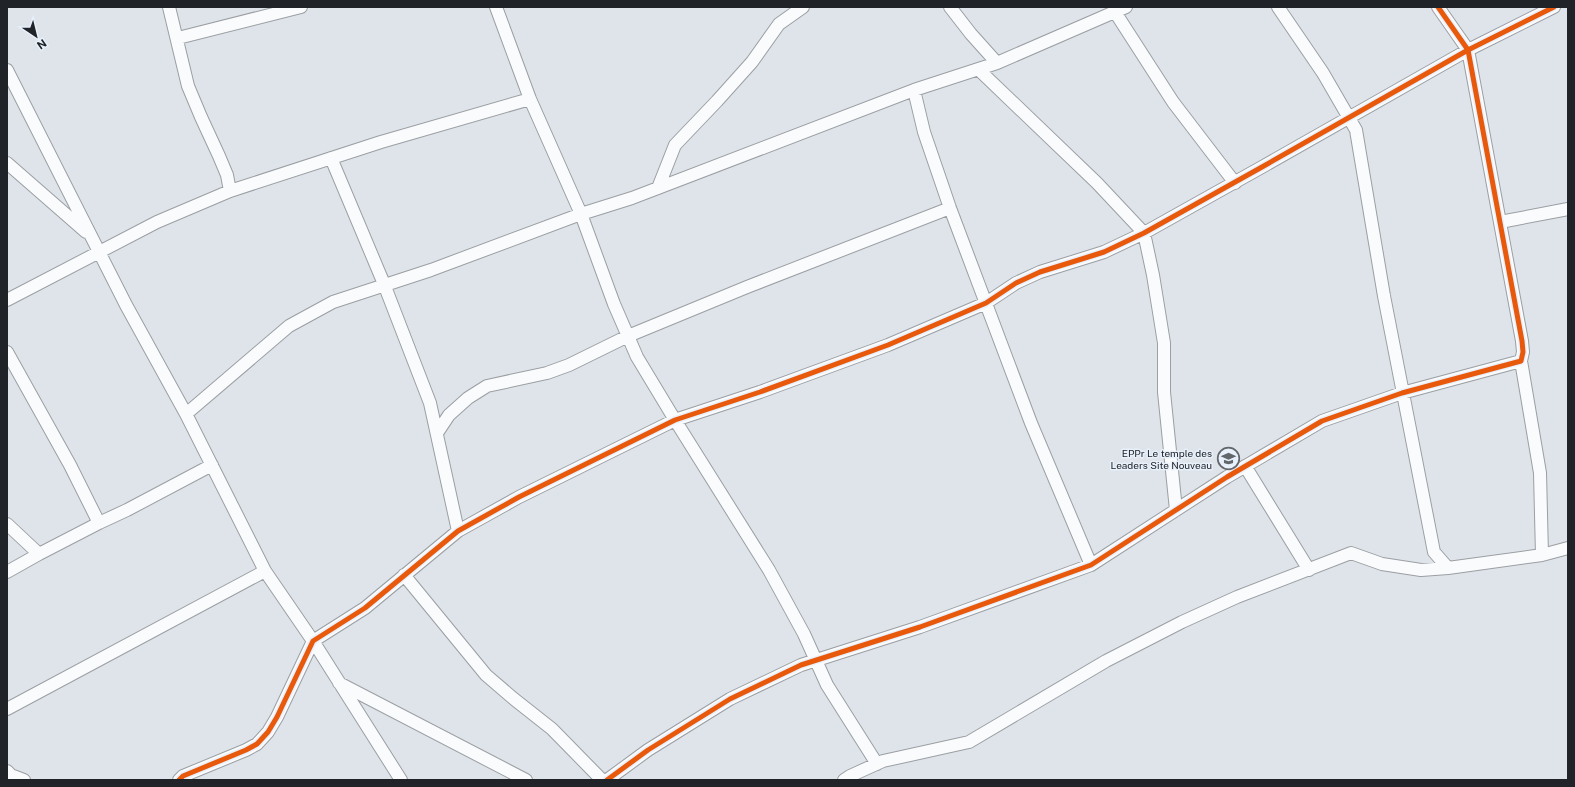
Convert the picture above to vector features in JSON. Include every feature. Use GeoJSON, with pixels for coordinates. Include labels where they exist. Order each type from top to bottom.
{"type":"FeatureCollection","features":[{"type":"Feature","properties":{"kind":"street"},"geometry":{"type":"LineString","coordinates":[[169,7],[178,38],[188,86],[220,156],[227,175],[230,192]]}},
{"type":"Feature","properties":{"kind":"street"},"geometry":{"type":"LineString","coordinates":[[178,38],[301,7]]}},
{"type":"Feature","properties":{"kind":"street"},"geometry":{"type":"LineString","coordinates":[[496,7],[530,99],[581,214],[614,304],[637,357],[769,570],[789,606],[827,685],[877,764]]}},
{"type":"Feature","properties":{"kind":"street"},"geometry":{"type":"LineString","coordinates":[[658,188],[675,145],[718,102],[747,68],[779,24],[803,7]]}},
{"type":"Feature","properties":{"kind":"street"},"geometry":{"type":"LineString","coordinates":[[950,7],[971,34],[997,63]]}},
{"type":"Feature","properties":{"kind":"street"},"geometry":{"type":"LineString","coordinates":[[186,414],[289,326],[333,302],[384,284],[431,270],[581,214],[632,198],[914,90],[997,63],[1126,7]]}},
{"type":"Feature","properties":{"kind":"street"},"geometry":{"type":"LineString","coordinates":[[1278,7],[1322,73],[1356,130],[1402,393],[1434,552],[1448,568]]}},
{"type":"Feature","properties":{"kind":"street"},"geometry":{"type":"LineString","coordinates":[[1438,7],[1468,50],[1524,352],[1521,361],[1540,473],[1542,555]]}},
{"type":"Feature","properties":{"kind":"street"},"geometry":{"type":"LineString","coordinates":[[179,780],[184,776],[257,744],[268,732],[277,717],[313,642],[365,608],[458,531],[519,496],[675,420],[760,392],[888,345],[986,303],[1016,283],[1034,275],[1104,252],[1144,233],[1235,183],[1468,50],[1554,7]]}},
{"type":"Feature","properties":{"kind":"street"},"geometry":{"type":"LineString","coordinates":[[1115,12],[1173,102],[1235,183]]}},
{"type":"Feature","properties":{"kind":"street"},"geometry":{"type":"LineString","coordinates":[[978,69],[1097,183],[1144,233],[1164,343],[1164,392],[1176,510]]}},
{"type":"Feature","properties":{"kind":"street"},"geometry":{"type":"LineString","coordinates":[[7,70],[126,305],[186,414],[265,571],[313,642],[401,780]]}},
{"type":"Feature","properties":{"kind":"street"},"geometry":{"type":"LineString","coordinates":[[914,90],[926,139],[950,208],[1031,423],[1091,565]]}},
{"type":"Feature","properties":{"kind":"street"},"geometry":{"type":"LineString","coordinates":[[7,300],[157,222],[230,192],[381,142],[530,99]]}},
{"type":"Feature","properties":{"kind":"street"},"geometry":{"type":"LineString","coordinates":[[331,158],[384,284],[430,403],[458,531]]}},
{"type":"Feature","properties":{"kind":"street"},"geometry":{"type":"LineString","coordinates":[[7,162],[92,237]]}},
{"type":"Feature","properties":{"kind":"street"},"geometry":{"type":"LineString","coordinates":[[437,433],[449,415],[468,398],[487,386],[547,373],[570,365],[628,336],[747,287],[950,208]]}},
{"type":"Feature","properties":{"kind":"street"},"geometry":{"type":"LineString","coordinates":[[1500,222],[1568,209]]}},
{"type":"Feature","properties":{"kind":"street"},"geometry":{"type":"LineString","coordinates":[[7,352],[66,458],[99,523]]}},
{"type":"Feature","properties":{"kind":"street"},"geometry":{"type":"LineString","coordinates":[[607,780],[648,750],[730,699],[801,665],[920,627],[1091,565],[1245,466],[1322,421],[1402,393],[1521,361]]}},
{"type":"Feature","properties":{"kind":"street"},"geometry":{"type":"LineString","coordinates":[[7,572],[212,465]]}},
{"type":"Feature","properties":{"kind":"street"},"geometry":{"type":"LineString","coordinates":[[1245,466],[1309,570]]}},
{"type":"Feature","properties":{"kind":"street"},"geometry":{"type":"LineString","coordinates":[[7,524],[39,554]]}},
{"type":"Feature","properties":{"kind":"street"},"geometry":{"type":"LineString","coordinates":[[844,780],[883,761],[969,742],[1106,661],[1182,622],[1237,598],[1351,553],[1382,564],[1421,570],[1448,568],[1542,555],[1568,548]]}},
{"type":"Feature","properties":{"kind":"street"},"geometry":{"type":"LineString","coordinates":[[7,709],[265,571]]}},
{"type":"Feature","properties":{"kind":"street"},"geometry":{"type":"LineString","coordinates":[[404,575],[486,675],[552,729],[602,780]]}},
{"type":"Feature","properties":{"kind":"street"},"geometry":{"type":"LineString","coordinates":[[338,682],[526,780]]}},
{"type":"Feature","properties":{"kind":"street"},"geometry":{"type":"LineString","coordinates":[[7,771],[11,775],[24,780]]}},
{"type":"Feature","properties":{"kind":"cycle path"},"geometry":{"type":"LineString","coordinates":[[607,780],[648,750],[730,699],[801,665],[920,627],[1091,565],[1227,477],[1322,421],[1402,393],[1521,361],[1523,352],[1522,341],[1468,50],[1438,7]]}},
{"type":"Feature","properties":{"kind":"cycle path"},"geometry":{"type":"LineString","coordinates":[[179,780],[183,776],[257,744],[268,732],[277,717],[313,641],[365,608],[458,531],[519,497],[675,420],[760,392],[888,345],[986,303],[1016,283],[1040,272],[1104,252],[1144,233],[1468,50],[1554,7]]}},
{"type":"Feature","properties":{"kind":"place","name":"EPPr Le temple des Leaders Site Nouveau"},"geometry":{"type":"Point","coordinates":[1228,459]}}]}
